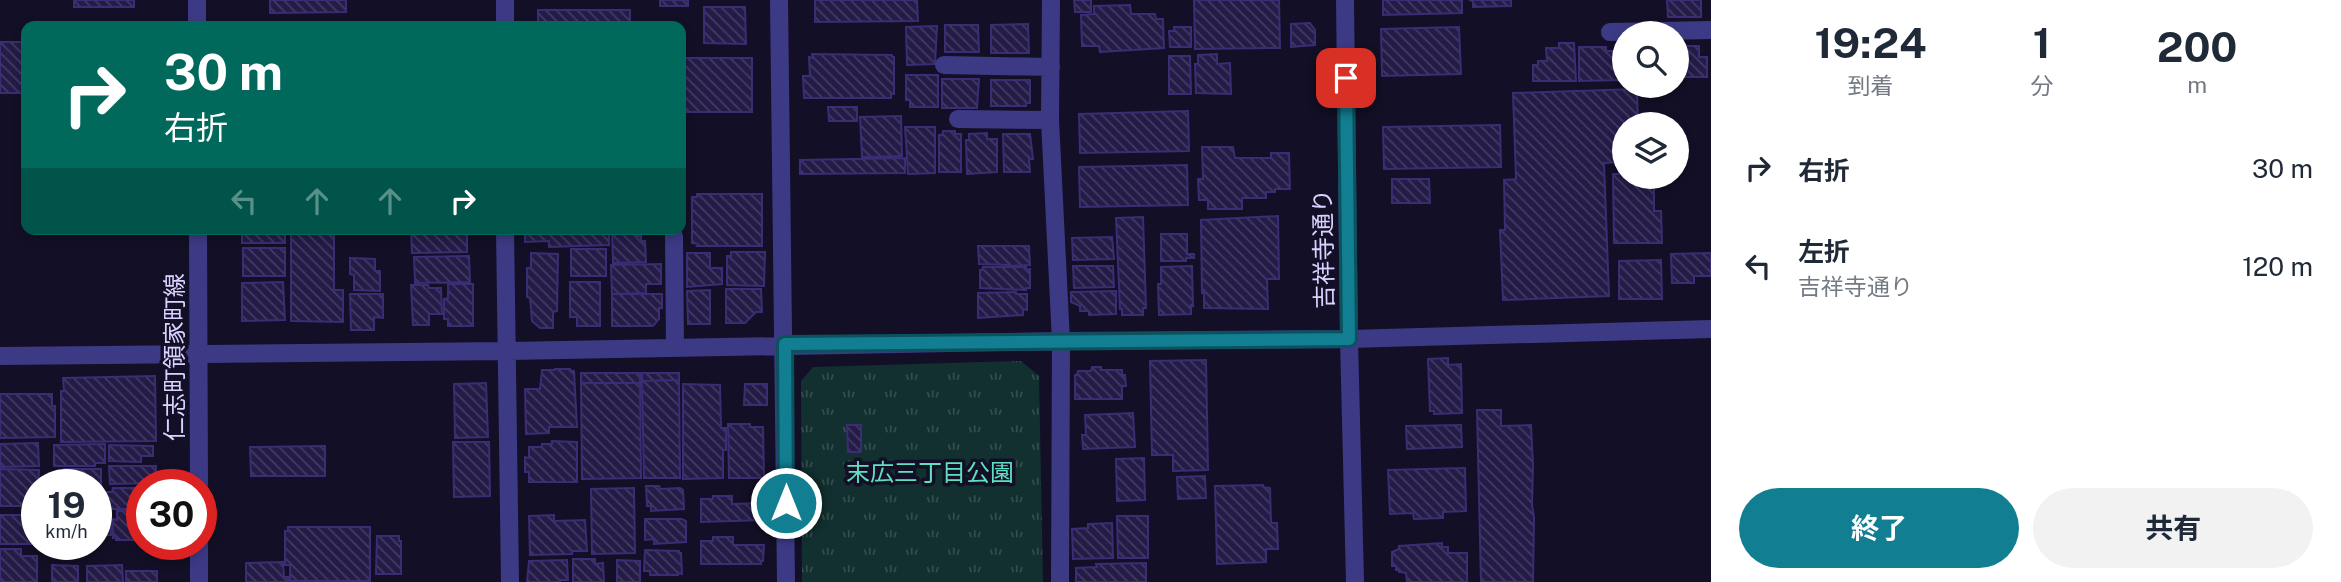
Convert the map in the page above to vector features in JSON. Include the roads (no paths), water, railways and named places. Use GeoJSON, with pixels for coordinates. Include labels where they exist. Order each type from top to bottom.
{"type":"FeatureCollection","features":[{"type":"Feature","properties":{"kind":"street"},"geometry":{"type":"LineString","coordinates":[[197,0],[197,21]]}},
{"type":"Feature","properties":{"kind":"street"},"geometry":{"type":"LineString","coordinates":[[505,0],[505,21]]}},
{"type":"Feature","properties":{"kind":"street"},"geometry":{"type":"LineString","coordinates":[[779,0],[786,582]]}},
{"type":"Feature","properties":{"kind":"street"},"geometry":{"type":"LineString","coordinates":[[1051,0],[1050,120],[1061,341],[1060,582]]}},
{"type":"Feature","properties":{"kind":"street","name":"吉祥寺通り"},"geometry":{"type":"LineString","coordinates":[[1345,0],[1355,582]]}},
{"type":"Feature","properties":{"kind":"street"},"geometry":{"type":"LineString","coordinates":[[1610,32],[1711,30]]}},
{"type":"Feature","properties":{"kind":"street"},"geometry":{"type":"LineString","coordinates":[[944,65],[1051,67]]}},
{"type":"Feature","properties":{"kind":"street"},"geometry":{"type":"LineString","coordinates":[[958,120],[1050,120]]}},
{"type":"Feature","properties":{"kind":"street","name":"仁志町領家町線"},"geometry":{"type":"LineString","coordinates":[[198,235],[199,469]]}},
{"type":"Feature","properties":{"kind":"street"},"geometry":{"type":"LineString","coordinates":[[505,235],[510,582]]}},
{"type":"Feature","properties":{"kind":"street"},"geometry":{"type":"LineString","coordinates":[[674,236],[675,347]]}},
{"type":"Feature","properties":{"kind":"street"},"geometry":{"type":"LineString","coordinates":[[0,356],[505,351],[785,344],[1349,339],[1711,329]]}},
{"type":"Feature","properties":{"kind":"street"},"geometry":{"type":"LineString","coordinates":[[199,560],[199,582]]}},
{"type":"Feature","properties":{"kind":"park label","name":"末広三丁目公園"},"geometry":{"type":"Point","coordinates":[930,472]}}]}
